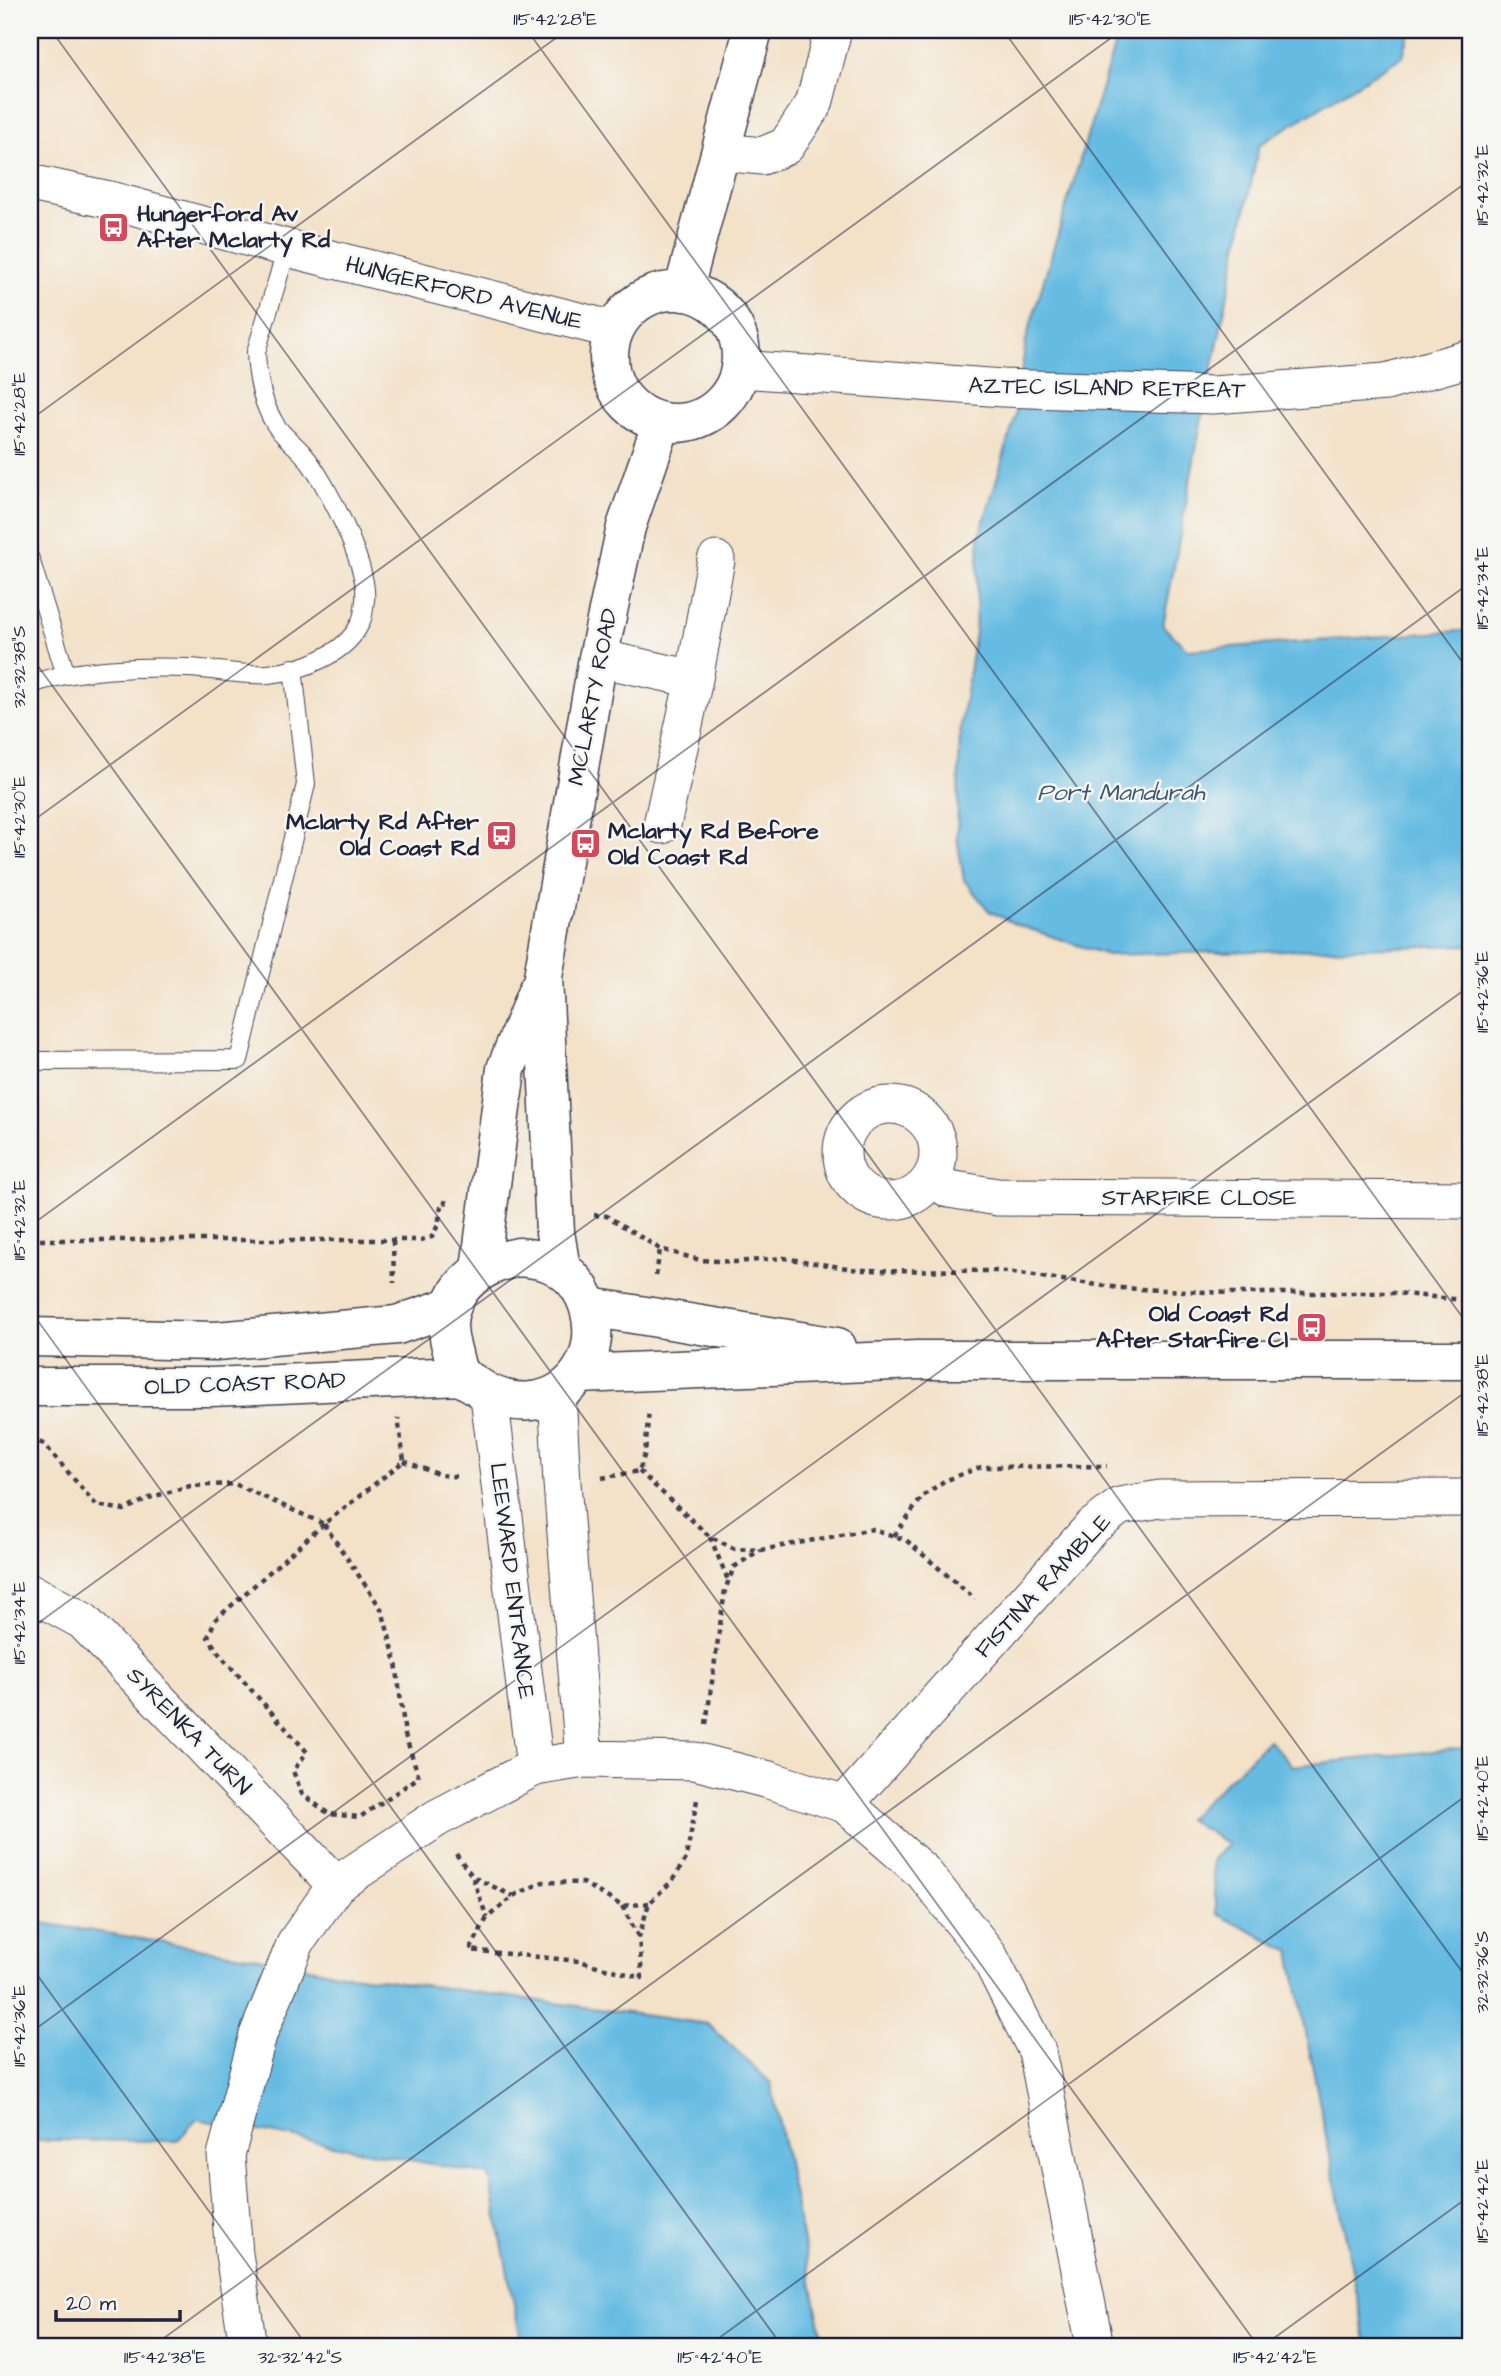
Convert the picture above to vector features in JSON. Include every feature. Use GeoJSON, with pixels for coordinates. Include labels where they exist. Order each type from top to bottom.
{"type":"FeatureCollection","features":[{"type":"Feature","properties":{"kind":"main road"},"geometry":{"type":"LineString","coordinates":[[683,292],[752,30]]}},
{"type":"Feature","properties":{"kind":"main road"},"geometry":{"type":"LineString","coordinates":[[661,292],[683,292],[703,298],[721,310],[734,327],[740,347],[740,369],[734,388],[720,405],[704,418],[683,423],[662,422],[643,416],[628,404],[616,388],[609,369],[609,349],[614,330],[625,312],[642,300],[661,292]]}},
{"type":"Feature","properties":{"kind":"main road","name":"MCLARTY ROAD"},"geometry":{"type":"LineString","coordinates":[[480,1269],[506,1069],[543,976],[598,658],[626,527],[662,422]]}},
{"type":"Feature","properties":{"kind":"main road","name":"MCLARTY ROAD"},"geometry":{"type":"LineString","coordinates":[[543,976],[554,1212],[561,1269]]}},
{"type":"Feature","properties":{"kind":"main road"},"geometry":{"type":"LineString","coordinates":[[475,1386],[448,1337],[452,1306],[468,1280],[480,1269],[519,1257],[535,1259],[561,1269],[584,1294],[590,1307],[593,1335],[588,1359],[568,1383]]}},
{"type":"Feature","properties":{"kind":"main road","name":"OLD COAST ROAD"},"geometry":{"type":"LineString","coordinates":[[30,1337],[216,1341],[397,1325],[452,1306]]}},
{"type":"Feature","properties":{"kind":"main road","name":"OLD COAST ROAD"},"geometry":{"type":"LineString","coordinates":[[590,1307],[918,1360]]}},
{"type":"Feature","properties":{"kind":"main road","name":"OLD COAST ROAD"},"geometry":{"type":"LineString","coordinates":[[30,1387],[211,1387],[395,1379],[475,1386],[518,1403],[543,1400],[568,1383],[918,1360],[1471,1360]]}},
{"type":"Feature","properties":{"kind":"street"},"geometry":{"type":"LineString","coordinates":[[722,152],[762,156],[786,146],[814,104],[833,30]]}},
{"type":"Feature","properties":{"kind":"street","name":"HUNGERFORD AVENUE"},"geometry":{"type":"LineString","coordinates":[[30,183],[110,200],[286,248],[614,330]]}},
{"type":"Feature","properties":{"kind":"street","name":"AZTEC ISLAND RETREAT"},"geometry":{"type":"LineString","coordinates":[[740,369],[1003,388],[1213,395],[1386,382],[1471,358]]}},
{"type":"Feature","properties":{"kind":"street"},"geometry":{"type":"LineString","coordinates":[[662,825],[694,679],[716,560]]}},
{"type":"Feature","properties":{"kind":"street"},"geometry":{"type":"LineString","coordinates":[[598,658],[694,679]]}},
{"type":"Feature","properties":{"kind":"street","name":"STARFIRE CLOSE"},"geometry":{"type":"LineString","coordinates":[[931,1178],[949,1189],[997,1197],[1471,1200]]}},
{"type":"Feature","properties":{"kind":"street"},"geometry":{"type":"LineString","coordinates":[[568,1383],[562,1483],[584,1759]]}},
{"type":"Feature","properties":{"kind":"street","name":"LEEWARD ENTRANCE"},"geometry":{"type":"LineString","coordinates":[[475,1386],[535,1767]]}},
{"type":"Feature","properties":{"kind":"street","name":"FISTINA RAMBLE"},"geometry":{"type":"LineString","coordinates":[[845,1804],[1092,1527],[1120,1506],[1160,1499],[1471,1499]]}},
{"type":"Feature","properties":{"kind":"street","name":"SYRENKA TURN"},"geometry":{"type":"LineString","coordinates":[[30,1592],[83,1621],[336,1885]]}},
{"type":"Feature","properties":{"kind":"street"},"geometry":{"type":"LineString","coordinates":[[248,2346],[234,2254],[226,2155],[258,2035],[296,1942],[336,1885],[437,1818],[535,1767],[584,1759],[695,1761],[769,1780],[845,1804],[923,1872],[988,1954],[1037,2051],[1096,2346]]}},
{"type":"Feature","properties":{"kind":"lane"},"geometry":{"type":"LineString","coordinates":[[30,685],[66,675],[106,671],[186,668],[268,674],[316,662],[348,641],[362,620],[366,588],[357,556],[327,488],[304,455],[275,425],[261,387],[256,352],[286,248]]}},
{"type":"Feature","properties":{"kind":"lane"},"geometry":{"type":"LineString","coordinates":[[30,559],[66,675]]}},
{"type":"Feature","properties":{"kind":"lane"},"geometry":{"type":"LineString","coordinates":[[30,1061],[239,1060],[306,784],[293,668]]}},
{"type":"Feature","properties":{"kind":"path"},"geometry":{"type":"LineString","coordinates":[[30,1240],[393,1241],[432,1237],[438,1225],[442,1202],[489,1207]]}},
{"type":"Feature","properties":{"kind":"path"},"geometry":{"type":"LineString","coordinates":[[554,1212],[607,1216],[660,1249],[700,1260],[735,1262],[784,1258],[859,1270],[999,1271],[1119,1288],[1229,1293],[1395,1293],[1471,1301]]}},
{"type":"Feature","properties":{"kind":"path"},"geometry":{"type":"LineString","coordinates":[[393,1241],[397,1325]]}},
{"type":"Feature","properties":{"kind":"path"},"geometry":{"type":"LineString","coordinates":[[30,1439],[44,1444],[96,1505],[124,1510],[152,1497],[190,1486],[235,1484],[324,1524],[382,1611],[396,1662],[405,1735],[419,1777],[360,1817],[329,1814],[302,1794],[293,1772],[307,1752],[220,1655],[208,1637],[215,1620],[324,1524],[404,1461],[395,1379]]}},
{"type":"Feature","properties":{"kind":"path"},"geometry":{"type":"LineString","coordinates":[[894,1536],[923,1496],[944,1481],[981,1467],[1118,1466]]}},
{"type":"Feature","properties":{"kind":"path"},"geometry":{"type":"LineString","coordinates":[[639,1471],[709,1536],[735,1549],[761,1550],[873,1530],[906,1539],[1005,1624]]}},
{"type":"Feature","properties":{"kind":"path"},"geometry":{"type":"LineString","coordinates":[[709,1536],[729,1581]]}},
{"type":"Feature","properties":{"kind":"path"},"geometry":{"type":"LineString","coordinates":[[706,1728],[724,1590],[734,1567],[761,1550]]}},
{"type":"Feature","properties":{"kind":"path"},"geometry":{"type":"LineString","coordinates":[[639,1937],[622,1906],[583,1883],[543,1882],[513,1896],[487,1917],[470,1950],[579,1961],[642,1979],[639,1937],[649,1903],[672,1881],[686,1859],[698,1796]]}},
{"type":"Feature","properties":{"kind":"path"},"geometry":{"type":"LineString","coordinates":[[451,1848],[473,1877],[487,1917]]}},
{"type":"Feature","properties":{"kind":"path"},"geometry":{"type":"LineString","coordinates":[[473,1877],[513,1896]]}},
{"type":"Feature","properties":{"kind":"path"},"geometry":{"type":"LineString","coordinates":[[622,1906],[649,1903]]}},
{"type":"Feature","properties":{"kind":"water","name":"Port Mandurah"},"geometry":{"type":"Polygon","coordinates":[[[1119,30],[1410,30],[1403,56],[1259,145],[1200,428],[1163,626],[1188,650],[1471,630],[1471,945],[1107,955],[1015,924],[989,911],[964,880],[957,838],[960,731],[975,632],[979,538],[1015,418],[1026,340],[1119,30]]]}},
{"type":"Feature","properties":{"kind":"water"},"geometry":{"type":"Polygon","coordinates":[[[1269,1740],[1292,1766],[1471,1747],[1471,2346],[1367,2346],[1290,1951],[1217,1914],[1212,1860],[1228,1844],[1187,1819],[1269,1740]]]}},
{"type":"Feature","properties":{"kind":"water"},"geometry":{"type":"Polygon","coordinates":[[[30,1921],[249,1956],[329,1972],[708,2024],[771,2083],[824,2346],[522,2346],[489,2175],[197,2119],[177,2141],[30,2140],[30,1921]]]}},
{"type":"Feature","properties":{"kind":"place","name":"Hungerford Av After Mclarty Rd"},"geometry":{"type":"Point","coordinates":[114,227]}},
{"type":"Feature","properties":{"kind":"place","name":"Mclarty Rd After Old Coast Rd"},"geometry":{"type":"Point","coordinates":[502,835]}},
{"type":"Feature","properties":{"kind":"place","name":"Mclarty Rd Before Old Coast Rd"},"geometry":{"type":"Point","coordinates":[585,844]}},
{"type":"Feature","properties":{"kind":"place","name":"Old Coast Rd After Starfire Cl"},"geometry":{"type":"Point","coordinates":[1311,1327]}}]}
